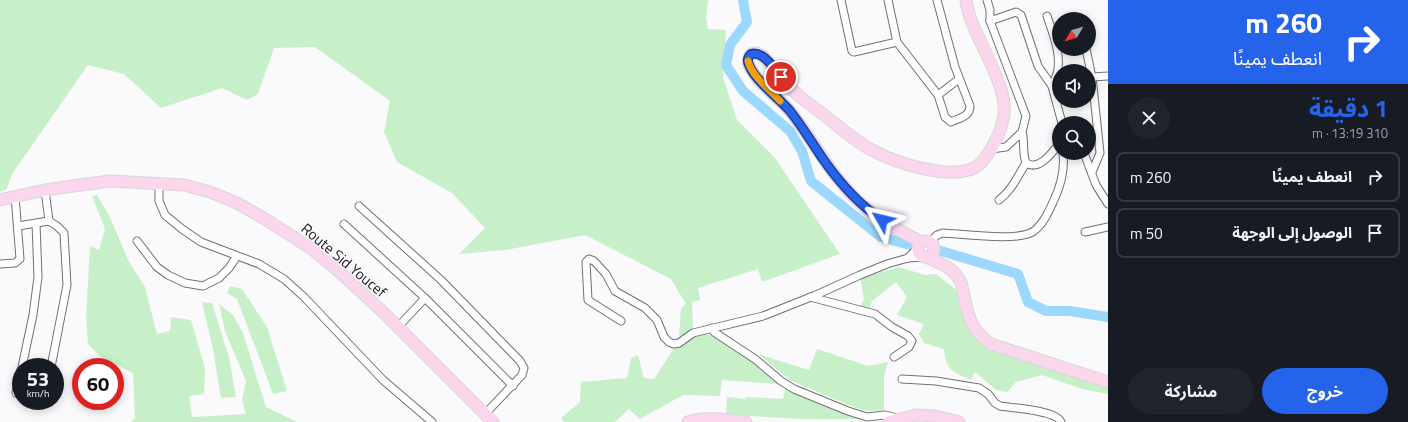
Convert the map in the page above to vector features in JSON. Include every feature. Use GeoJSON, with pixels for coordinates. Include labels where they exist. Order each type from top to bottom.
{"type":"FeatureCollection","features":[{"type":"Feature","properties":{"kind":"main road"},"geometry":{"type":"LineString","coordinates":[[966,0],[974,28],[997,78],[1004,102],[1004,119],[991,150],[984,160],[975,168],[949,172],[928,170],[899,162],[872,150],[796,94],[762,56],[757,53],[751,54],[748,61],[749,66],[799,122],[823,159],[852,196],[870,212],[925,249],[950,269],[960,280],[968,315],[972,325],[984,339],[998,347],[1108,382]]}},
{"type":"Feature","properties":{"kind":"main road","name":"Route Sid Youcef"},"geometry":{"type":"LineString","coordinates":[[0,200],[45,190],[101,181],[159,185],[184,185],[210,192],[237,203],[265,218],[312,249],[335,268],[398,327],[489,418]]}},
{"type":"Feature","properties":{"kind":"main road"},"geometry":{"type":"LineString","coordinates":[[895,422],[916,415],[935,416],[959,422]]}},
{"type":"Feature","properties":{"kind":"main road"},"geometry":{"type":"LineString","coordinates":[[688,422],[697,419],[713,418],[746,422]]}},
{"type":"Feature","properties":{"kind":"street"},"geometry":{"type":"LineString","coordinates":[[841,0],[852,52],[897,42]]}},
{"type":"Feature","properties":{"kind":"street"},"geometry":{"type":"LineString","coordinates":[[888,0],[897,42],[938,95],[948,120],[951,122],[967,115],[970,111],[970,106],[959,79],[945,35],[937,0]]}},
{"type":"Feature","properties":{"kind":"street"},"geometry":{"type":"LineString","coordinates":[[987,0],[990,10],[990,21],[1026,116],[1022,132],[1026,163],[1017,180],[999,200]]}},
{"type":"Feature","properties":{"kind":"street"},"geometry":{"type":"LineString","coordinates":[[990,21],[1016,12],[1019,13],[1038,66],[1052,86]]}},
{"type":"Feature","properties":{"kind":"street"},"geometry":{"type":"LineString","coordinates":[[1046,16],[1056,46],[1057,64]]}},
{"type":"Feature","properties":{"kind":"street"},"geometry":{"type":"LineString","coordinates":[[1096,77],[1108,76]]}},
{"type":"Feature","properties":{"kind":"street"},"geometry":{"type":"LineString","coordinates":[[938,95],[959,79]]}},
{"type":"Feature","properties":{"kind":"street"},"geometry":{"type":"LineString","coordinates":[[1092,172],[1100,153],[1095,108]]}},
{"type":"Feature","properties":{"kind":"street"},"geometry":{"type":"LineString","coordinates":[[991,150],[1006,147],[1022,132]]}},
{"type":"Feature","properties":{"kind":"street"},"geometry":{"type":"LineString","coordinates":[[1026,163],[1034,166],[1042,162],[1052,151]]}},
{"type":"Feature","properties":{"kind":"street"},"geometry":{"type":"LineString","coordinates":[[621,321],[589,302],[586,262],[589,259],[594,261],[606,274],[615,291],[645,308],[657,320],[664,337],[669,342],[679,343],[693,334],[762,316],[867,272],[908,258],[925,249],[938,235],[943,233],[1018,237],[1033,232],[1040,226],[1047,215],[1058,191],[1064,169],[1063,160]]}},
{"type":"Feature","properties":{"kind":"street"},"geometry":{"type":"LineString","coordinates":[[1087,160],[1096,185],[1108,204]]}},
{"type":"Feature","properties":{"kind":"street"},"geometry":{"type":"LineString","coordinates":[[159,185],[159,201],[165,215],[201,242],[259,264],[284,279],[304,297],[383,380],[432,422]]}},
{"type":"Feature","properties":{"kind":"street"},"geometry":{"type":"LineString","coordinates":[[45,190],[49,222]]}},
{"type":"Feature","properties":{"kind":"street"},"geometry":{"type":"LineString","coordinates":[[0,264],[15,263],[20,259],[15,196]]}},
{"type":"Feature","properties":{"kind":"street"},"geometry":{"type":"LineString","coordinates":[[359,206],[441,280],[520,361],[524,368],[522,375],[489,418]]}},
{"type":"Feature","properties":{"kind":"street"},"geometry":{"type":"LineString","coordinates":[[18,226],[49,222],[57,226],[64,233],[67,285],[53,358]]}},
{"type":"Feature","properties":{"kind":"street"},"geometry":{"type":"LineString","coordinates":[[24,358],[33,315],[38,277],[36,223]]}},
{"type":"Feature","properties":{"kind":"street"},"geometry":{"type":"LineString","coordinates":[[344,224],[425,298],[513,386]]}},
{"type":"Feature","properties":{"kind":"street"},"geometry":{"type":"LineString","coordinates":[[1085,232],[1108,227]]}},
{"type":"Feature","properties":{"kind":"street"},"geometry":{"type":"LineString","coordinates":[[136,241],[158,267],[168,275],[185,283],[203,286],[219,278],[230,268],[237,256]]}},
{"type":"Feature","properties":{"kind":"street"},"geometry":{"type":"LineString","coordinates":[[810,297],[875,314],[892,327],[908,336],[912,341],[909,347],[894,357]]}},
{"type":"Feature","properties":{"kind":"street"},"geometry":{"type":"LineString","coordinates":[[398,327],[425,298]]}},
{"type":"Feature","properties":{"kind":"street"},"geometry":{"type":"LineString","coordinates":[[712,328],[714,332],[755,359],[781,381],[794,389],[848,411],[867,417],[885,415],[893,417],[895,422]]}},
{"type":"Feature","properties":{"kind":"street"},"geometry":{"type":"LineString","coordinates":[[902,379],[936,380],[979,388],[988,394],[995,403],[1000,406],[1048,413],[1056,416],[1061,422]]}},
{"type":"Feature","properties":{"kind":"green space"},"geometry":{"type":"Polygon","coordinates":[[[0,0],[708,0],[706,18],[708,29],[726,30],[723,77],[737,120],[775,158],[840,254],[762,282],[758,269],[698,288],[700,300],[692,302],[693,329],[679,337],[681,308],[686,304],[671,279],[585,235],[505,250],[459,254],[485,228],[452,193],[397,162],[384,132],[390,101],[315,47],[274,48],[258,94],[247,100],[222,88],[161,108],[124,74],[88,65],[12,174],[6,190],[0,191],[0,0]]]}},
{"type":"Feature","properties":{"kind":"green space"},"geometry":{"type":"Polygon","coordinates":[[[97,195],[110,217],[128,260],[145,287],[157,334],[170,331],[171,317],[191,320],[205,368],[204,394],[189,396],[192,417],[246,414],[242,400],[246,381],[225,331],[219,304],[233,315],[243,333],[266,407],[297,422],[131,422],[135,418],[133,373],[124,368],[124,358],[104,358],[88,344],[86,317],[90,246],[99,250],[105,229],[92,196],[97,195]]]}},
{"type":"Feature","properties":{"kind":"green space"},"geometry":{"type":"Polygon","coordinates":[[[899,267],[925,275],[936,274],[959,292],[971,332],[1108,386],[1108,394],[1082,389],[1042,375],[1016,382],[1007,392],[996,390],[975,372],[971,380],[955,372],[946,362],[944,349],[924,343],[919,334],[924,324],[897,315],[907,297],[896,282],[872,301],[869,310],[860,307],[864,299],[860,278],[899,267]]]}},
{"type":"Feature","properties":{"kind":"green space"},"geometry":{"type":"Polygon","coordinates":[[[230,286],[242,289],[267,327],[287,391],[273,394],[237,299],[227,293],[230,286]]]}},
{"type":"Feature","properties":{"kind":"green space"},"geometry":{"type":"Polygon","coordinates":[[[202,302],[212,303],[229,357],[236,397],[221,398],[213,349],[202,302]]]}},
{"type":"Feature","properties":{"kind":"green space"},"geometry":{"type":"Polygon","coordinates":[[[700,332],[711,336],[712,334],[752,361],[778,384],[722,380],[720,396],[683,395],[640,419],[629,409],[615,422],[564,422],[561,418],[580,402],[581,382],[627,378],[631,358],[638,355],[644,378],[654,379],[678,342],[700,332]]]}},
{"type":"Feature","properties":{"kind":"green space"},"geometry":{"type":"Polygon","coordinates":[[[817,349],[868,366],[888,362],[884,377],[884,410],[868,411],[853,407],[790,380],[758,354],[809,370],[817,349]]]}},
{"type":"Feature","properties":{"kind":"green space"},"geometry":{"type":"Polygon","coordinates":[[[785,389],[857,417],[885,417],[827,419],[726,414],[727,397],[745,399],[746,397],[783,399],[785,389]]]}},
{"type":"Feature","properties":{"kind":"waterway"},"geometry":{"type":"LineString","coordinates":[[743,0],[747,22],[730,45],[726,65],[743,91],[790,131],[802,151],[811,181],[881,237],[910,245]]}},
{"type":"Feature","properties":{"kind":"waterway"},"geometry":{"type":"LineString","coordinates":[[941,251],[1018,274],[1028,302],[1046,311],[1070,311],[1108,317]]}},
{"type":"Feature","properties":{"kind":"slow traffic"},"geometry":{"type":"LineString","coordinates":[[748,61],[749,66],[759,79],[780,101]]}},
{"type":"Feature","properties":{"kind":"route"},"geometry":{"type":"LineString","coordinates":[[781,77],[762,56],[757,53],[751,54],[748,61],[749,66],[759,79],[799,122],[823,159],[852,196],[870,212],[882,220]]}}]}
